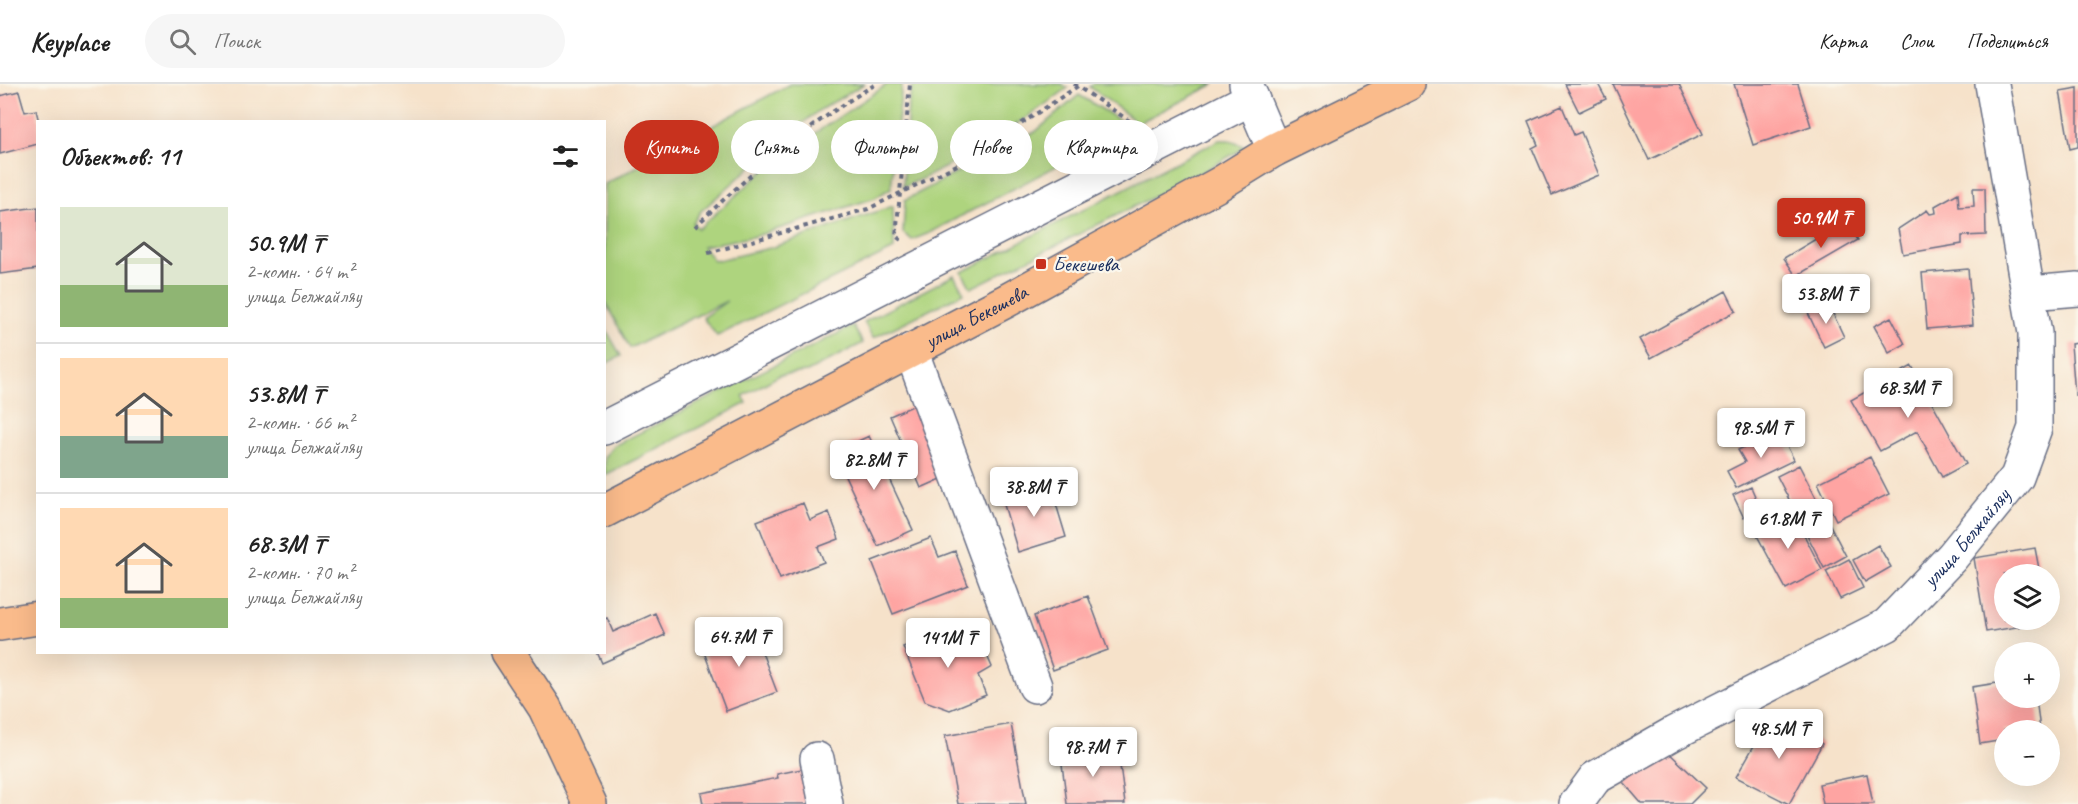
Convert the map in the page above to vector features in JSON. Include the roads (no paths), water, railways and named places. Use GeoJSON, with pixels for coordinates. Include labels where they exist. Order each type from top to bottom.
{"type":"FeatureCollection","features":[{"type":"Feature","properties":{"kind":"main road","name":"улица Бекешева"},"geometry":{"type":"LineString","coordinates":[[606,510],[1209,190],[1274,150],[1408,84]]}},
{"type":"Feature","properties":{"kind":"main road"},"geometry":{"type":"LineString","coordinates":[[0,624],[36,618]]}},
{"type":"Feature","properties":{"kind":"main road"},"geometry":{"type":"LineString","coordinates":[[509,654],[545,708],[590,804]]}},
{"type":"Feature","properties":{"kind":"street","name":"улица Белжайляу"},"geometry":{"type":"LineString","coordinates":[[1575,804],[1595,778],[1683,728],[1887,625],[1952,556],[2017,477],[2036,428],[2036,333],[1992,84]]}},
{"type":"Feature","properties":{"kind":"street"},"geometry":{"type":"LineString","coordinates":[[606,427],[1249,91],[1274,150]]}},
{"type":"Feature","properties":{"kind":"street"},"geometry":{"type":"LineString","coordinates":[[2030,293],[2078,289]]}},
{"type":"Feature","properties":{"kind":"street"},"geometry":{"type":"LineString","coordinates":[[911,350],[1035,686]]}},
{"type":"Feature","properties":{"kind":"street"},"geometry":{"type":"LineString","coordinates":[[817,759],[826,804]]}},
{"type":"Feature","properties":{"kind":"place","name":"Бекешева"},"geometry":{"type":"Point","coordinates":[1041,264]}}]}
